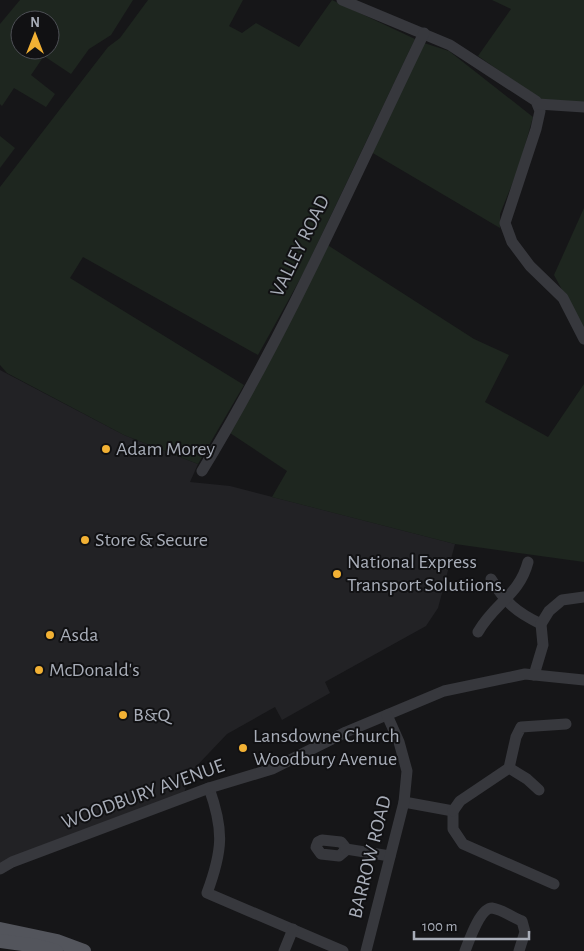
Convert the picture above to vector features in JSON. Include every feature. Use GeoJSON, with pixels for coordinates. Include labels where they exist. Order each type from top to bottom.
{"type":"FeatureCollection","features":[{"type":"Feature","properties":{"kind":"main road"},"geometry":{"type":"LineString","coordinates":[[0,929],[57,941],[84,951]]}},
{"type":"Feature","properties":{"kind":"main road"},"geometry":{"type":"LineString","coordinates":[[0,941],[29,944],[56,951]]}},
{"type":"Feature","properties":{"kind":"street"},"geometry":{"type":"LineString","coordinates":[[342,0],[450,45],[528,94],[538,104],[540,111],[536,129],[505,223],[512,242],[530,266],[563,298],[584,339]]}},
{"type":"Feature","properties":{"kind":"street","name":"VALLEY ROAD"},"geometry":{"type":"LineString","coordinates":[[202,471],[238,412],[304,282],[424,33]]}},
{"type":"Feature","properties":{"kind":"street"},"geometry":{"type":"LineString","coordinates":[[538,104],[584,106]]}},
{"type":"Feature","properties":{"kind":"street"},"geometry":{"type":"LineString","coordinates":[[478,632],[489,613],[519,587],[528,562]]}},
{"type":"Feature","properties":{"kind":"street"},"geometry":{"type":"LineString","coordinates":[[491,579],[504,600],[520,613],[542,624]]}},
{"type":"Feature","properties":{"kind":"street"},"geometry":{"type":"LineString","coordinates":[[534,675],[543,645],[542,624],[549,611],[562,600],[584,597]]}},
{"type":"Feature","properties":{"kind":"street","name":"WOODBURY AVENUE"},"geometry":{"type":"LineString","coordinates":[[0,870],[12,862],[209,788],[272,769],[444,690],[525,674],[584,680]]}},
{"type":"Feature","properties":{"kind":"street","name":"BARROW ROAD"},"geometry":{"type":"LineString","coordinates":[[366,951],[404,802],[407,771],[387,715]]}},
{"type":"Feature","properties":{"kind":"street"},"geometry":{"type":"LineString","coordinates":[[554,884],[463,844],[454,829],[453,811],[460,801],[509,768],[516,737],[522,727],[566,724]]}},
{"type":"Feature","properties":{"kind":"street"},"geometry":{"type":"LineString","coordinates":[[509,768],[527,779],[539,790]]}},
{"type":"Feature","properties":{"kind":"street"},"geometry":{"type":"LineString","coordinates":[[209,788],[219,816],[220,838],[217,866],[208,893],[343,951]]}},
{"type":"Feature","properties":{"kind":"street"},"geometry":{"type":"LineString","coordinates":[[404,802],[453,811]]}},
{"type":"Feature","properties":{"kind":"street"},"geometry":{"type":"LineString","coordinates":[[346,849],[390,856]]}},
{"type":"Feature","properties":{"kind":"street"},"geometry":{"type":"LineString","coordinates":[[465,951],[480,918],[486,910],[493,908],[522,921],[525,932],[519,951]]}},
{"type":"Feature","properties":{"kind":"street"},"geometry":{"type":"LineString","coordinates":[[284,951],[293,930]]}},
{"type":"Feature","properties":{"kind":"shaded area"},"geometry":{"type":"Polygon","coordinates":[[[20,0],[133,0],[111,35],[89,49],[71,74],[50,60],[60,60],[60,10],[12,10],[20,0]]]}},
{"type":"Feature","properties":{"kind":"shaded area"},"geometry":{"type":"Polygon","coordinates":[[[148,0],[243,0],[229,26],[242,33],[256,23],[299,47],[332,0],[415,39],[304,272],[258,355],[83,257],[70,278],[244,385],[198,464],[124,435],[7,373],[0,365],[0,187],[108,47],[120,38],[148,0]]]}},
{"type":"Feature","properties":{"kind":"shaded area"},"geometry":{"type":"Polygon","coordinates":[[[492,0],[584,0],[584,103],[540,99],[478,56],[511,9],[492,0]]]}},
{"type":"Feature","properties":{"kind":"shaded area"},"geometry":{"type":"Polygon","coordinates":[[[10,12],[10,60],[41,60],[31,75],[55,94],[46,107],[14,88],[2,106],[0,104],[0,24],[10,12]]]}},
{"type":"Feature","properties":{"kind":"shaded area"},"geometry":{"type":"Polygon","coordinates":[[[424,43],[449,51],[533,117],[519,167],[500,214],[500,228],[371,152],[424,43]]]}},
{"type":"Feature","properties":{"kind":"shaded area"},"geometry":{"type":"Polygon","coordinates":[[[0,136],[15,148],[0,168],[0,136]]]}},
{"type":"Feature","properties":{"kind":"shaded area"},"geometry":{"type":"Polygon","coordinates":[[[584,208],[584,330],[554,275],[584,208]]]}},
{"type":"Feature","properties":{"kind":"shaded area"},"geometry":{"type":"Polygon","coordinates":[[[326,244],[474,339],[509,355],[485,402],[548,437],[584,384],[584,562],[455,544],[272,497],[287,471],[230,433],[326,244]]]}},
{"type":"Feature","properties":{"kind":"shaded area"},"geometry":{"type":"Polygon","coordinates":[[[0,370],[124,435],[198,464],[190,482],[230,486],[455,544],[438,608],[426,626],[325,682],[330,693],[282,720],[275,707],[227,734],[189,774],[183,798],[0,869],[0,370]]]}},
{"type":"Feature","properties":{"kind":"place","name":"Adam Morey"},"geometry":{"type":"Point","coordinates":[106,449]}},
{"type":"Feature","properties":{"kind":"place","name":"Store & Secure"},"geometry":{"type":"Point","coordinates":[85,540]}},
{"type":"Feature","properties":{"kind":"place","name":"National Express Transport Solutiions."},"geometry":{"type":"Point","coordinates":[337,574]}},
{"type":"Feature","properties":{"kind":"place","name":"Asda"},"geometry":{"type":"Point","coordinates":[50,635]}},
{"type":"Feature","properties":{"kind":"place","name":"McDonald's"},"geometry":{"type":"Point","coordinates":[39,670]}},
{"type":"Feature","properties":{"kind":"place","name":"B&Q"},"geometry":{"type":"Point","coordinates":[123,715]}},
{"type":"Feature","properties":{"kind":"place","name":"Lansdowne Church Woodbury Avenue"},"geometry":{"type":"Point","coordinates":[243,748]}}]}
